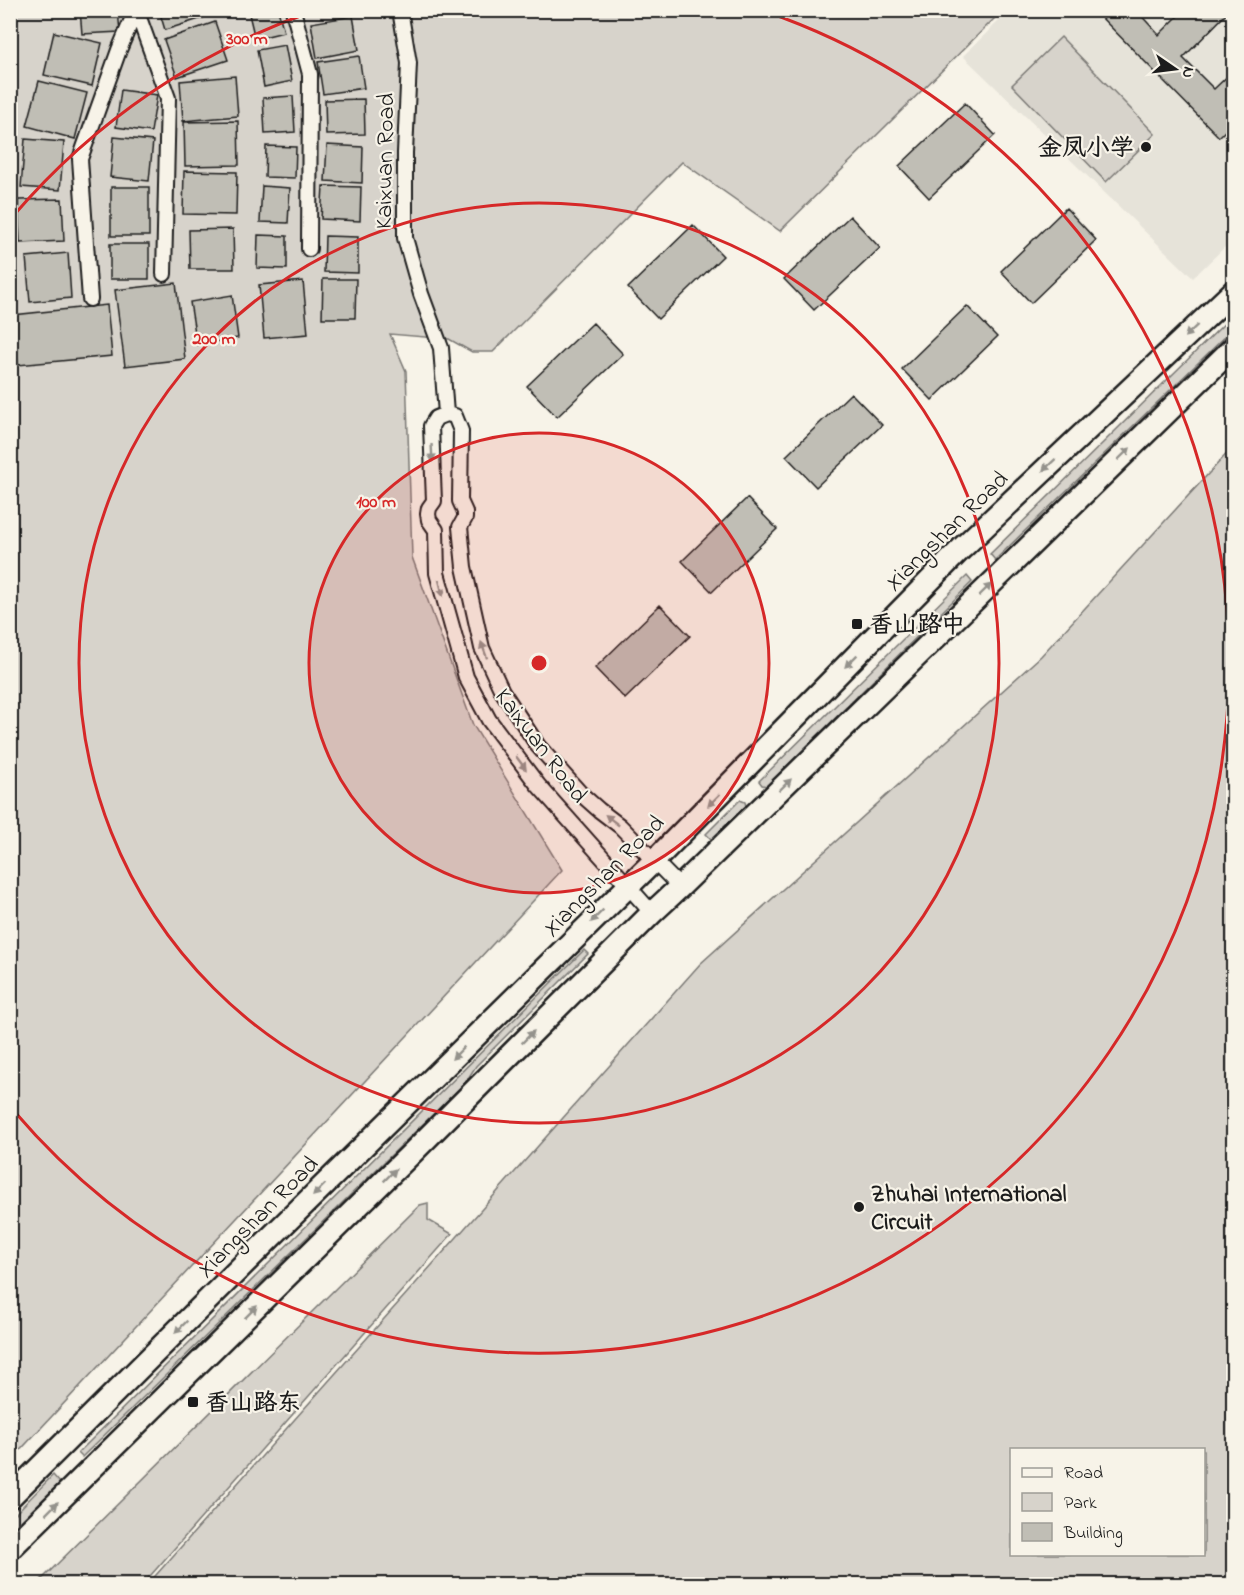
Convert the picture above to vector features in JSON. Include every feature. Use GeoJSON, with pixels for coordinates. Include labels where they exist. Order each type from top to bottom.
{"type":"FeatureCollection","features":[{"type":"Feature","properties":{"kind":"main road","name":"Xiangshan Road"},"geometry":{"type":"LineString","coordinates":[[10,1497],[654,861],[962,548],[1233,291]]}},
{"type":"Feature","properties":{"kind":"main road"},"geometry":{"type":"LineString","coordinates":[[10,1549],[652,913],[1233,347]]}},
{"type":"Feature","properties":{"kind":"street"},"geometry":{"type":"LineString","coordinates":[[293,10],[310,74],[309,249]]}},
{"type":"Feature","properties":{"kind":"street","name":"Kaixuan Road"},"geometry":{"type":"LineString","coordinates":[[400,10],[409,63],[405,153],[405,238],[421,294],[441,348],[446,414]]}},
{"type":"Feature","properties":{"kind":"street"},"geometry":{"type":"LineString","coordinates":[[137,11],[168,98],[164,274]]}},
{"type":"Feature","properties":{"kind":"street"},"geometry":{"type":"LineString","coordinates":[[90,299],[80,159],[119,50],[137,11]]}},
{"type":"Feature","properties":{"kind":"street","name":"Kaixuan Road"},"geometry":{"type":"LineString","coordinates":[[652,913],[538,785],[489,720],[466,677],[437,573],[436,530],[428,514],[434,501],[431,426],[436,418],[446,414],[455,416],[460,431],[460,501],[465,518],[460,527],[464,567],[482,648],[502,692],[538,746],[581,794],[620,826],[680,887]]}},
{"type":"Feature","properties":{"kind":"street"},"geometry":{"type":"LineString","coordinates":[[434,501],[442,496],[449,496],[460,501]]}},
{"type":"Feature","properties":{"kind":"street"},"geometry":{"type":"LineString","coordinates":[[436,530],[447,533],[460,527]]}},
{"type":"Feature","properties":{"kind":"shaded area","name":"金凤小学"},"geometry":{"type":"Polygon","coordinates":[[[1009,11],[1233,11],[1233,239],[1193,278],[963,56],[1009,11]]]}},
{"type":"Feature","properties":{"kind":"green space"},"geometry":{"type":"Polygon","coordinates":[[[11,11],[1002,11],[780,231],[682,162],[493,352],[472,352],[449,339],[390,334],[406,371],[412,557],[473,725],[562,870],[11,1460],[11,11]]]}},
{"type":"Feature","properties":{"kind":"green space"},"geometry":{"type":"Polygon","coordinates":[[[1061,37],[1155,134],[1106,182],[1012,85],[1061,37]]]}},
{"type":"Feature","properties":{"kind":"green space"},"geometry":{"type":"Polygon","coordinates":[[[1233,315],[1232,330],[995,560],[990,554],[1233,315]]]}},
{"type":"Feature","properties":{"kind":"green space","name":"Zhuhai International Circuit"},"geometry":{"type":"Polygon","coordinates":[[[1233,447],[1233,1584],[148,1584],[700,964],[1041,656],[1233,447]]]}},
{"type":"Feature","properties":{"kind":"green space"},"geometry":{"type":"Polygon","coordinates":[[[967,576],[972,582],[767,786],[762,785],[759,781],[967,576]]]}},
{"type":"Feature","properties":{"kind":"green space"},"geometry":{"type":"Polygon","coordinates":[[[740,800],[745,802],[746,806],[712,840],[706,834],[740,800]]]}},
{"type":"Feature","properties":{"kind":"green space"},"geometry":{"type":"Polygon","coordinates":[[[584,950],[588,954],[476,1066],[465,1083],[82,1457],[78,1453],[584,950]]]}},
{"type":"Feature","properties":{"kind":"green space"},"geometry":{"type":"Polygon","coordinates":[[[428,1203],[428,1220],[452,1234],[143,1584],[37,1584],[420,1205],[428,1203]]]}},
{"type":"Feature","properties":{"kind":"green space"},"geometry":{"type":"Polygon","coordinates":[[[53,1475],[60,1483],[11,1532],[11,1518],[53,1475]]]}},
{"type":"Feature","properties":{"kind":"building"},"geometry":{"type":"Polygon","coordinates":[[[80,10],[118,10],[120,32],[82,34],[80,10]]]}},
{"type":"Feature","properties":{"kind":"building"},"geometry":{"type":"Polygon","coordinates":[[[159,10],[213,10],[215,14],[165,30],[159,10]]]}},
{"type":"Feature","properties":{"kind":"building"},"geometry":{"type":"Polygon","coordinates":[[[248,10],[278,10],[284,32],[255,39],[248,10]]]}},
{"type":"Feature","properties":{"kind":"building"},"geometry":{"type":"Polygon","coordinates":[[[1094,10],[1136,10],[1159,35],[1184,10],[1230,10],[1183,58],[1214,89],[1234,70],[1234,122],[1219,137],[1094,10]]]}},
{"type":"Feature","properties":{"kind":"building"},"geometry":{"type":"Polygon","coordinates":[[[353,16],[359,50],[317,58],[311,23],[353,16]]]}},
{"type":"Feature","properties":{"kind":"building"},"geometry":{"type":"Polygon","coordinates":[[[215,22],[228,60],[177,77],[164,40],[215,22]]]}},
{"type":"Feature","properties":{"kind":"building"},"geometry":{"type":"Polygon","coordinates":[[[54,32],[102,43],[92,86],[44,75],[54,32]]]}},
{"type":"Feature","properties":{"kind":"building"},"geometry":{"type":"Polygon","coordinates":[[[285,45],[292,81],[264,87],[257,50],[285,45]]]}},
{"type":"Feature","properties":{"kind":"building"},"geometry":{"type":"Polygon","coordinates":[[[359,56],[364,88],[323,94],[318,62],[359,56]]]}},
{"type":"Feature","properties":{"kind":"building"},"geometry":{"type":"Polygon","coordinates":[[[235,76],[238,116],[183,121],[180,81],[235,76]]]}},
{"type":"Feature","properties":{"kind":"building"},"geometry":{"type":"Polygon","coordinates":[[[39,81],[87,93],[75,139],[27,126],[39,81]]]}},
{"type":"Feature","properties":{"kind":"building"},"geometry":{"type":"Polygon","coordinates":[[[121,90],[157,95],[151,132],[116,127],[121,90]]]}},
{"type":"Feature","properties":{"kind":"building"},"geometry":{"type":"Polygon","coordinates":[[[293,96],[295,132],[265,134],[263,98],[293,96]]]}},
{"type":"Feature","properties":{"kind":"building"},"geometry":{"type":"Polygon","coordinates":[[[364,99],[365,134],[326,135],[325,100],[364,99]]]}},
{"type":"Feature","properties":{"kind":"building"},"geometry":{"type":"Polygon","coordinates":[[[965,103],[995,135],[929,198],[899,166],[965,103]]]}},
{"type":"Feature","properties":{"kind":"building"},"geometry":{"type":"Polygon","coordinates":[[[238,121],[239,165],[185,166],[184,122],[238,121]]]}},
{"type":"Feature","properties":{"kind":"building"},"geometry":{"type":"Polygon","coordinates":[[[114,137],[153,141],[149,181],[110,177],[114,137]]]}},
{"type":"Feature","properties":{"kind":"building"},"geometry":{"type":"Polygon","coordinates":[[[25,139],[64,142],[60,190],[21,187],[25,139]]]}},
{"type":"Feature","properties":{"kind":"building"},"geometry":{"type":"Polygon","coordinates":[[[327,145],[363,147],[362,183],[325,181],[327,145]]]}},
{"type":"Feature","properties":{"kind":"building"},"geometry":{"type":"Polygon","coordinates":[[[266,146],[296,147],[295,178],[265,177],[266,146]]]}},
{"type":"Feature","properties":{"kind":"building"},"geometry":{"type":"Polygon","coordinates":[[[184,171],[237,172],[236,215],[183,214],[184,171]]]}},
{"type":"Feature","properties":{"kind":"building"},"geometry":{"type":"Polygon","coordinates":[[[262,186],[290,188],[288,223],[260,222],[262,186]]]}},
{"type":"Feature","properties":{"kind":"building"},"geometry":{"type":"Polygon","coordinates":[[[323,186],[361,187],[360,221],[321,219],[323,186]]]}},
{"type":"Feature","properties":{"kind":"building"},"geometry":{"type":"Polygon","coordinates":[[[111,187],[149,187],[149,236],[111,236],[111,187]]]}},
{"type":"Feature","properties":{"kind":"building"},"geometry":{"type":"Polygon","coordinates":[[[62,199],[64,241],[20,243],[18,200],[62,199]]]}},
{"type":"Feature","properties":{"kind":"building"},"geometry":{"type":"Polygon","coordinates":[[[1066,208],[1096,240],[1031,303],[1001,271],[1066,208]]]}},
{"type":"Feature","properties":{"kind":"building"},"geometry":{"type":"Polygon","coordinates":[[[850,216],[880,248],[814,310],[784,279],[850,216]]]}},
{"type":"Feature","properties":{"kind":"building"},"geometry":{"type":"Polygon","coordinates":[[[693,225],[723,256],[658,319],[628,288],[693,225]]]}},
{"type":"Feature","properties":{"kind":"building"},"geometry":{"type":"Polygon","coordinates":[[[233,229],[234,269],[190,269],[189,230],[233,229]]]}},
{"type":"Feature","properties":{"kind":"building"},"geometry":{"type":"Polygon","coordinates":[[[258,235],[287,236],[287,269],[257,268],[258,235]]]}},
{"type":"Feature","properties":{"kind":"building"},"geometry":{"type":"Polygon","coordinates":[[[325,236],[358,237],[358,273],[324,272],[325,236]]]}},
{"type":"Feature","properties":{"kind":"building"},"geometry":{"type":"Polygon","coordinates":[[[110,244],[149,244],[149,279],[110,279],[110,244]]]}},
{"type":"Feature","properties":{"kind":"building"},"geometry":{"type":"Polygon","coordinates":[[[68,253],[71,298],[30,302],[26,257],[68,253]]]}},
{"type":"Feature","properties":{"kind":"building"},"geometry":{"type":"Polygon","coordinates":[[[323,279],[356,279],[355,318],[322,318],[323,279]]]}},
{"type":"Feature","properties":{"kind":"building"},"geometry":{"type":"Polygon","coordinates":[[[303,281],[308,334],[264,338],[259,285],[303,281]]]}},
{"type":"Feature","properties":{"kind":"building"},"geometry":{"type":"Polygon","coordinates":[[[176,283],[185,359],[125,366],[115,290],[176,283]]]}},
{"type":"Feature","properties":{"kind":"building"},"geometry":{"type":"Polygon","coordinates":[[[232,295],[238,338],[197,345],[190,302],[232,295]]]}},
{"type":"Feature","properties":{"kind":"building"},"geometry":{"type":"Polygon","coordinates":[[[107,305],[112,356],[18,365],[13,315],[107,305]]]}},
{"type":"Feature","properties":{"kind":"building"},"geometry":{"type":"Polygon","coordinates":[[[967,306],[997,337],[932,400],[902,369],[967,306]]]}},
{"type":"Feature","properties":{"kind":"building"},"geometry":{"type":"Polygon","coordinates":[[[593,323],[623,354],[557,417],[527,386],[593,323]]]}},
{"type":"Feature","properties":{"kind":"building"},"geometry":{"type":"Polygon","coordinates":[[[851,393],[882,425],[816,487],[786,456],[851,393]]]}},
{"type":"Feature","properties":{"kind":"building"},"geometry":{"type":"Polygon","coordinates":[[[747,498],[777,529],[712,592],[682,561],[747,498]]]}},
{"type":"Feature","properties":{"kind":"building"},"geometry":{"type":"Polygon","coordinates":[[[660,605],[690,636],[625,699],[595,668],[660,605]]]}},
{"type":"Feature","properties":{"kind":"place","name":"金凤小学"},"geometry":{"type":"Point","coordinates":[1146,147]}},
{"type":"Feature","properties":{"kind":"place","name":"香山路中"},"geometry":{"type":"Point","coordinates":[857,624]}},
{"type":"Feature","properties":{"kind":"place","name":"Zhuhai International Circuit"},"geometry":{"type":"Point","coordinates":[859,1207]}},
{"type":"Feature","properties":{"kind":"place","name":"香山路东"},"geometry":{"type":"Point","coordinates":[193,1402]}}]}
